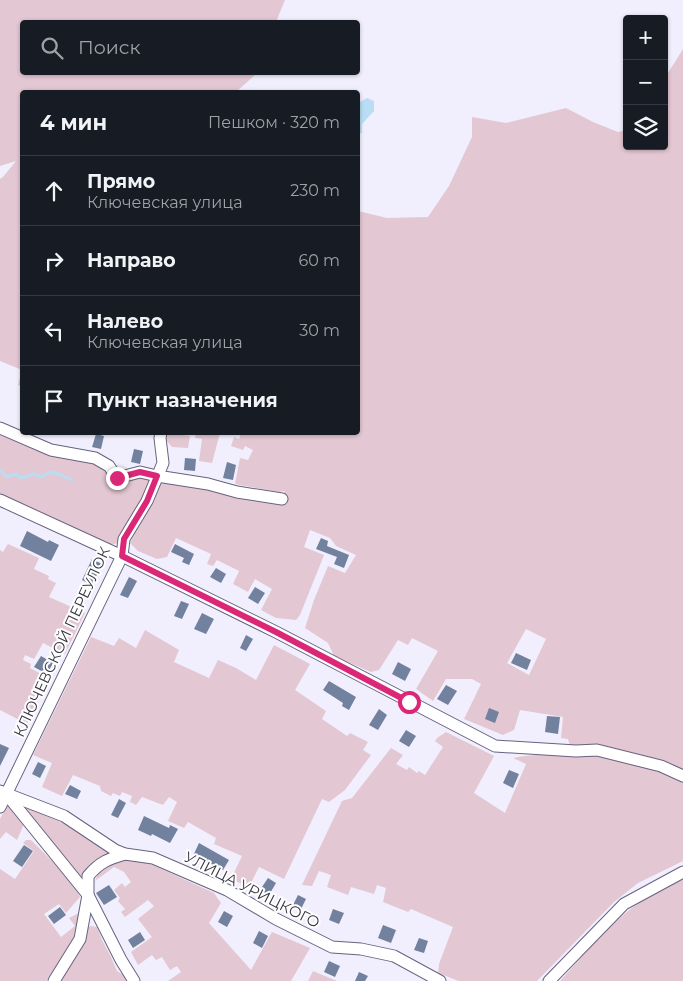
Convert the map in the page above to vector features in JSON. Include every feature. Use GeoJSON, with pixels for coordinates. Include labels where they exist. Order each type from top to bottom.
{"type":"FeatureCollection","features":[{"type":"Feature","properties":{"kind":"street"},"geometry":{"type":"LineString","coordinates":[[0,428],[50,450],[95,458],[108,466],[117,478],[140,472],[208,484],[237,492],[282,499]]}},
{"type":"Feature","properties":{"kind":"street","name":"КЛЮЧЕВСКОЙ ПЕРЕУЛОК"},"geometry":{"type":"LineString","coordinates":[[0,807],[3,792],[122,556],[124,539],[147,501],[163,463],[160,435]]}},
{"type":"Feature","properties":{"kind":"street"},"geometry":{"type":"LineString","coordinates":[[0,500],[122,556],[276,632],[495,746],[576,751],[597,750],[661,766],[683,776]]}},
{"type":"Feature","properties":{"kind":"street"},"geometry":{"type":"LineString","coordinates":[[3,792],[88,895],[121,960],[134,981]]}},
{"type":"Feature","properties":{"kind":"street","name":"УЛИЦА УРИЦКОГО"},"geometry":{"type":"LineString","coordinates":[[3,792],[64,816],[115,850],[125,854],[153,858],[227,890],[276,919],[332,947],[361,948],[394,956],[440,981]]}},
{"type":"Feature","properties":{"kind":"street"},"geometry":{"type":"LineString","coordinates":[[54,981],[80,939],[88,895],[88,876],[96,866],[108,859],[125,854]]}},
{"type":"Feature","properties":{"kind":"street"},"geometry":{"type":"LineString","coordinates":[[548,981],[624,904],[683,872]]}},
{"type":"Feature","properties":{"kind":"shaded area"},"geometry":{"type":"Polygon","coordinates":[[[0,0],[285,0],[277,20],[20,20],[20,75],[255,75],[238,90],[20,90],[20,369],[0,361],[0,179],[16,161],[0,166],[0,0]]]}},
{"type":"Feature","properties":{"kind":"shaded area"},"geometry":{"type":"Polygon","coordinates":[[[683,49],[683,861],[638,883],[614,902],[537,981],[459,981],[438,973],[439,964],[453,927],[411,909],[408,912],[383,902],[386,888],[377,885],[374,894],[351,887],[348,895],[327,887],[331,875],[319,871],[312,886],[302,885],[342,801],[352,798],[391,748],[403,755],[396,764],[407,770],[409,767],[417,773],[419,771],[425,775],[443,747],[435,741],[446,732],[494,756],[474,793],[505,813],[526,764],[513,758],[543,755],[573,757],[568,739],[561,738],[563,717],[520,710],[514,730],[503,735],[464,719],[481,684],[472,679],[446,679],[433,701],[416,689],[438,651],[412,638],[408,645],[398,640],[379,670],[371,672],[334,656],[328,643],[305,628],[328,566],[345,573],[356,555],[336,546],[330,538],[310,530],[304,547],[324,555],[300,615],[296,620],[276,618],[261,610],[272,589],[255,579],[248,592],[233,584],[239,571],[217,560],[213,566],[207,564],[211,554],[176,538],[167,557],[157,559],[138,551],[130,543],[160,481],[202,487],[229,495],[279,504],[285,491],[278,492],[235,484],[240,458],[248,460],[253,450],[245,446],[243,450],[231,446],[234,437],[239,439],[240,435],[360,435],[360,211],[387,218],[428,217],[449,186],[472,137],[472,117],[506,123],[566,108],[618,132],[623,131],[623,150],[668,150],[668,73],[683,49]],[[526,629],[507,663],[529,675],[546,639],[526,629]]]}},
{"type":"Feature","properties":{"kind":"shaded area"},"geometry":{"type":"Polygon","coordinates":[[[0,432],[94,462],[106,470],[152,480],[116,544],[108,544],[0,494],[0,432]]]}},
{"type":"Feature","properties":{"kind":"shaded area"},"geometry":{"type":"Polygon","coordinates":[[[167,435],[190,436],[188,448],[172,447],[166,440],[167,435]]]}},
{"type":"Feature","properties":{"kind":"shaded area"},"geometry":{"type":"Polygon","coordinates":[[[196,435],[219,435],[212,463],[199,461],[202,439],[195,438],[196,435]]]}},
{"type":"Feature","properties":{"kind":"shaded area"},"geometry":{"type":"Polygon","coordinates":[[[8,544],[39,558],[34,569],[49,576],[48,579],[56,583],[49,597],[85,613],[65,654],[43,643],[34,659],[25,655],[23,660],[31,664],[30,668],[49,678],[27,724],[0,710],[0,550],[3,552],[8,544]]]}},
{"type":"Feature","properties":{"kind":"shaded area"},"geometry":{"type":"Polygon","coordinates":[[[145,630],[179,650],[174,662],[209,678],[218,660],[256,680],[274,645],[310,664],[295,690],[326,711],[322,719],[347,736],[350,733],[368,742],[363,750],[371,755],[345,790],[329,802],[322,799],[284,879],[259,867],[249,887],[231,879],[242,856],[214,844],[216,838],[188,822],[184,828],[168,821],[177,802],[169,797],[163,805],[142,797],[136,805],[130,802],[132,796],[122,792],[120,796],[113,793],[111,796],[101,791],[100,786],[73,775],[62,796],[42,787],[52,763],[33,755],[91,637],[114,646],[119,638],[136,648],[145,630]]]}},
{"type":"Feature","properties":{"kind":"shaded area"},"geometry":{"type":"Polygon","coordinates":[[[19,803],[71,827],[112,854],[84,885],[19,803]]]}},
{"type":"Feature","properties":{"kind":"shaded area"},"geometry":{"type":"Polygon","coordinates":[[[7,805],[24,824],[17,840],[6,832],[0,839],[0,819],[7,805]]]}},
{"type":"Feature","properties":{"kind":"shaded area"},"geometry":{"type":"Polygon","coordinates":[[[26,840],[31,840],[59,868],[73,883],[80,897],[66,913],[59,904],[44,914],[61,937],[75,926],[69,918],[81,912],[78,933],[46,981],[0,981],[0,869],[15,879],[34,851],[23,843],[26,840]]]}},
{"type":"Feature","properties":{"kind":"shaded area"},"geometry":{"type":"Polygon","coordinates":[[[128,859],[140,860],[153,865],[214,893],[221,903],[209,923],[251,970],[272,932],[310,948],[291,981],[168,981],[181,972],[177,966],[170,970],[162,957],[156,960],[152,955],[138,965],[131,952],[152,937],[138,919],[154,906],[148,900],[125,917],[121,912],[125,909],[118,901],[120,898],[114,890],[122,883],[125,887],[131,882],[124,872],[114,867],[95,881],[100,870],[107,865],[128,859]]]}},
{"type":"Feature","properties":{"kind":"shaded area"},"geometry":{"type":"Polygon","coordinates":[[[683,878],[683,981],[560,981],[595,942],[623,915],[651,895],[683,878]]]}},
{"type":"Feature","properties":{"kind":"shaded area"},"geometry":{"type":"Polygon","coordinates":[[[91,926],[97,927],[117,971],[125,976],[128,981],[60,981],[69,968],[86,928],[91,926]]]}},
{"type":"Feature","properties":{"kind":"shaded area"},"geometry":{"type":"Polygon","coordinates":[[[313,971],[337,981],[308,981],[313,971]]]}},
{"type":"Feature","properties":{"kind":"water"},"geometry":{"type":"Polygon","coordinates":[[[367,98],[374,101],[374,111],[362,124],[362,133],[360,134],[360,102],[367,98]]]}},
{"type":"Feature","properties":{"kind":"building"},"geometry":{"type":"Polygon","coordinates":[[[96,435],[104,436],[101,449],[92,447],[96,435]]]}},
{"type":"Feature","properties":{"kind":"building"},"geometry":{"type":"Polygon","coordinates":[[[134,449],[143,451],[140,464],[131,462],[134,449]]]}},
{"type":"Feature","properties":{"kind":"building"},"geometry":{"type":"Polygon","coordinates":[[[185,458],[196,459],[195,471],[184,470],[185,458]]]}},
{"type":"Feature","properties":{"kind":"building"},"geometry":{"type":"Polygon","coordinates":[[[227,462],[236,465],[233,480],[223,478],[227,462]]]}},
{"type":"Feature","properties":{"kind":"building"},"geometry":{"type":"Polygon","coordinates":[[[27,531],[48,542],[49,540],[59,545],[51,561],[20,546],[27,531]]]}},
{"type":"Feature","properties":{"kind":"building"},"geometry":{"type":"Polygon","coordinates":[[[321,538],[328,541],[327,546],[349,555],[344,568],[334,564],[337,557],[316,549],[321,538]]]}},
{"type":"Feature","properties":{"kind":"building"},"geometry":{"type":"Polygon","coordinates":[[[175,544],[194,554],[189,565],[182,562],[184,558],[171,552],[175,544]]]}},
{"type":"Feature","properties":{"kind":"building"},"geometry":{"type":"Polygon","coordinates":[[[92,559],[102,564],[92,585],[82,580],[92,559]]]}},
{"type":"Feature","properties":{"kind":"building"},"geometry":{"type":"Polygon","coordinates":[[[216,568],[226,574],[221,583],[210,577],[216,568]]]}},
{"type":"Feature","properties":{"kind":"building"},"geometry":{"type":"Polygon","coordinates":[[[129,577],[137,581],[128,598],[120,595],[129,577]]]}},
{"type":"Feature","properties":{"kind":"building"},"geometry":{"type":"Polygon","coordinates":[[[255,587],[265,593],[258,604],[248,598],[255,587]]]}},
{"type":"Feature","properties":{"kind":"building"},"geometry":{"type":"Polygon","coordinates":[[[181,601],[189,604],[182,619],[174,616],[181,601]]]}},
{"type":"Feature","properties":{"kind":"building"},"geometry":{"type":"Polygon","coordinates":[[[202,613],[214,619],[206,634],[194,629],[202,613]]]}},
{"type":"Feature","properties":{"kind":"building"},"geometry":{"type":"Polygon","coordinates":[[[246,635],[253,639],[246,651],[240,648],[246,635]]]}},
{"type":"Feature","properties":{"kind":"building"},"geometry":{"type":"Polygon","coordinates":[[[516,653],[531,660],[527,670],[511,663],[516,653]]]}},
{"type":"Feature","properties":{"kind":"building"},"geometry":{"type":"Polygon","coordinates":[[[41,656],[53,663],[47,674],[34,667],[41,656]]]}},
{"type":"Feature","properties":{"kind":"building"},"geometry":{"type":"Polygon","coordinates":[[[398,662],[411,669],[405,681],[392,674],[398,662]]]}},
{"type":"Feature","properties":{"kind":"building"},"geometry":{"type":"Polygon","coordinates":[[[329,681],[356,697],[349,710],[342,706],[343,703],[323,690],[329,681]]]}},
{"type":"Feature","properties":{"kind":"building"},"geometry":{"type":"Polygon","coordinates":[[[446,685],[457,691],[448,705],[437,699],[446,685]]]}},
{"type":"Feature","properties":{"kind":"building"},"geometry":{"type":"Polygon","coordinates":[[[489,708],[499,712],[495,723],[485,719],[489,708]]]}},
{"type":"Feature","properties":{"kind":"building"},"geometry":{"type":"Polygon","coordinates":[[[379,709],[387,715],[378,730],[369,725],[379,709]]]}},
{"type":"Feature","properties":{"kind":"building"},"geometry":{"type":"Polygon","coordinates":[[[547,716],[560,717],[558,734],[545,732],[547,716]]]}},
{"type":"Feature","properties":{"kind":"building"},"geometry":{"type":"Polygon","coordinates":[[[406,730],[416,736],[409,747],[399,741],[406,730]]]}},
{"type":"Feature","properties":{"kind":"building"},"geometry":{"type":"Polygon","coordinates":[[[0,744],[9,748],[0,766],[0,744]]]}},
{"type":"Feature","properties":{"kind":"building"},"geometry":{"type":"Polygon","coordinates":[[[38,762],[46,766],[40,778],[32,774],[38,762]]]}},
{"type":"Feature","properties":{"kind":"building"},"geometry":{"type":"Polygon","coordinates":[[[509,770],[519,774],[513,788],[503,783],[509,770]]]}},
{"type":"Feature","properties":{"kind":"building"},"geometry":{"type":"Polygon","coordinates":[[[70,785],[81,791],[77,799],[65,794],[70,785]]]}},
{"type":"Feature","properties":{"kind":"building"},"geometry":{"type":"Polygon","coordinates":[[[119,799],[126,803],[118,818],[111,815],[119,799]]]}},
{"type":"Feature","properties":{"kind":"building"},"geometry":{"type":"Polygon","coordinates":[[[144,816],[169,828],[170,825],[178,829],[170,843],[152,834],[151,836],[138,830],[144,816]]]}},
{"type":"Feature","properties":{"kind":"building"},"geometry":{"type":"Polygon","coordinates":[[[199,843],[229,860],[223,870],[193,856],[199,843]]]}},
{"type":"Feature","properties":{"kind":"building"},"geometry":{"type":"Polygon","coordinates":[[[24,845],[33,851],[22,867],[13,861],[24,845]]]}},
{"type":"Feature","properties":{"kind":"building"},"geometry":{"type":"Polygon","coordinates":[[[268,878],[276,883],[269,895],[260,890],[268,878]]]}},
{"type":"Feature","properties":{"kind":"building"},"geometry":{"type":"Polygon","coordinates":[[[109,885],[117,897],[104,905],[96,893],[109,885]]]}},
{"type":"Feature","properties":{"kind":"building"},"geometry":{"type":"Polygon","coordinates":[[[298,895],[306,899],[301,909],[293,905],[298,895]]]}},
{"type":"Feature","properties":{"kind":"building"},"geometry":{"type":"Polygon","coordinates":[[[60,907],[66,915],[54,924],[48,916],[60,907]]]}},
{"type":"Feature","properties":{"kind":"building"},"geometry":{"type":"Polygon","coordinates":[[[333,909],[344,913],[339,924],[329,920],[333,909]]]}},
{"type":"Feature","properties":{"kind":"building"},"geometry":{"type":"Polygon","coordinates":[[[224,911],[233,916],[227,927],[218,922],[224,911]]]}},
{"type":"Feature","properties":{"kind":"building"},"geometry":{"type":"Polygon","coordinates":[[[383,925],[396,930],[391,943],[378,938],[383,925]]]}},
{"type":"Feature","properties":{"kind":"building"},"geometry":{"type":"Polygon","coordinates":[[[259,931],[268,936],[262,948],[253,943],[259,931]]]}},
{"type":"Feature","properties":{"kind":"building"},"geometry":{"type":"Polygon","coordinates":[[[140,932],[145,940],[133,948],[128,940],[140,932]]]}},
{"type":"Feature","properties":{"kind":"building"},"geometry":{"type":"Polygon","coordinates":[[[419,938],[428,941],[424,953],[414,950],[419,938]]]}},
{"type":"Feature","properties":{"kind":"building"},"geometry":{"type":"Polygon","coordinates":[[[329,961],[340,966],[335,977],[324,972],[329,961]]]}},
{"type":"Feature","properties":{"kind":"building"},"geometry":{"type":"Polygon","coordinates":[[[359,972],[368,976],[365,981],[355,981],[359,972]]]}},
{"type":"Feature","properties":{"kind":"waterway"},"geometry":{"type":"LineString","coordinates":[[0,470],[7,477],[16,474],[21,478],[33,474],[42,477],[50,472],[72,480]]}},
{"type":"Feature","properties":{"kind":"route"},"geometry":{"type":"LineString","coordinates":[[117,478],[140,472],[157,476],[147,501],[124,539],[122,556],[276,632],[409,702]]}}]}
